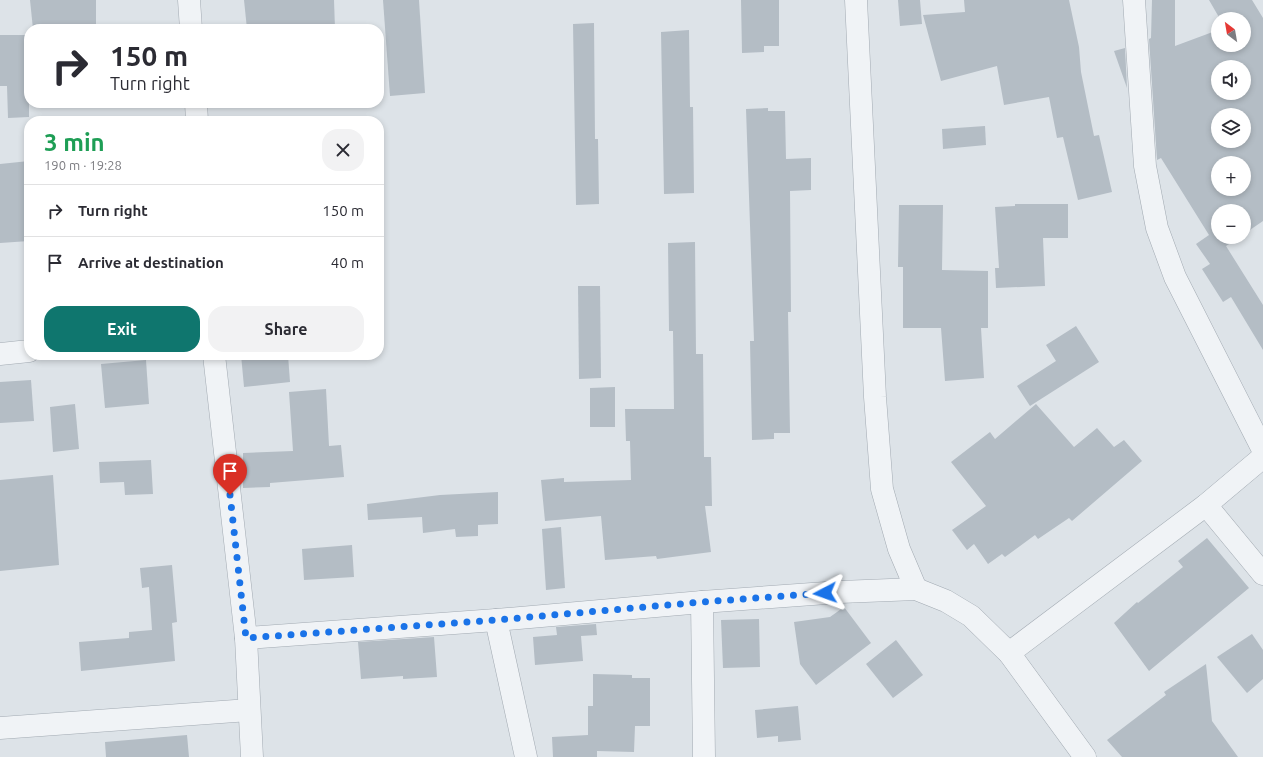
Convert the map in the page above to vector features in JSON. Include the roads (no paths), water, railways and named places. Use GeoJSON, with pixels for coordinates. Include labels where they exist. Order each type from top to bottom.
{"type":"FeatureCollection","features":[{"type":"Feature","properties":{"kind":"street"},"geometry":{"type":"LineString","coordinates":[[189,0],[191,24]]}},
{"type":"Feature","properties":{"kind":"street"},"geometry":{"type":"LineString","coordinates":[[856,0],[875,397],[882,489],[899,549],[916,589]]}},
{"type":"Feature","properties":{"kind":"street"},"geometry":{"type":"LineString","coordinates":[[1134,0],[1145,166],[1157,228],[1175,277],[1263,450]]}},
{"type":"Feature","properties":{"kind":"street"},"geometry":{"type":"LineString","coordinates":[[0,354],[24,352]]}},
{"type":"Feature","properties":{"kind":"street"},"geometry":{"type":"LineString","coordinates":[[215,360],[246,638],[252,757]]}},
{"type":"Feature","properties":{"kind":"street"},"geometry":{"type":"LineString","coordinates":[[1009,653],[1206,505],[1263,457]]}},
{"type":"Feature","properties":{"kind":"street"},"geometry":{"type":"LineString","coordinates":[[1206,505],[1263,574]]}},
{"type":"Feature","properties":{"kind":"street"},"geometry":{"type":"LineString","coordinates":[[246,638],[496,620],[702,602],[840,592],[916,589],[946,601],[971,616],[1009,653],[1085,757]]}},
{"type":"Feature","properties":{"kind":"street"},"geometry":{"type":"LineString","coordinates":[[702,602],[704,757]]}},
{"type":"Feature","properties":{"kind":"street"},"geometry":{"type":"LineString","coordinates":[[496,620],[526,757]]}},
{"type":"Feature","properties":{"kind":"street"},"geometry":{"type":"LineString","coordinates":[[0,728],[249,710]]}}]}
